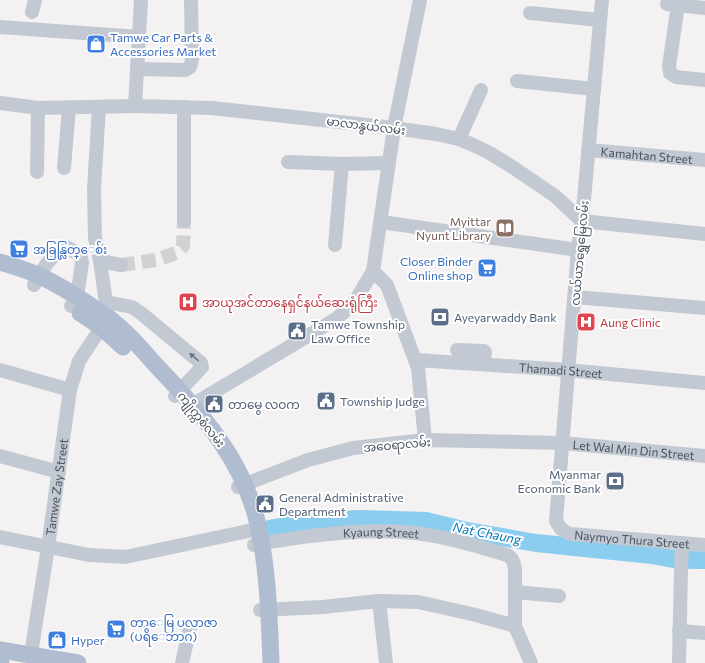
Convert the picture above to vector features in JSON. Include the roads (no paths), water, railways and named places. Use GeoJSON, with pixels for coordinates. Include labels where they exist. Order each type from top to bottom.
{"type":"FeatureCollection","features":[{"type":"Feature","properties":{"kind":"main road","name":"ကျိုက္ကစံလမ်း"},"geometry":{"type":"LineString","coordinates":[[0,262],[36,280],[74,302],[105,316],[147,354],[177,393],[206,421],[227,450],[241,486],[255,512],[256,537],[271,663]]}},
{"type":"Feature","properties":{"kind":"main road","name":"ကျိုက္ကစံလမ်း"},"geometry":{"type":"LineString","coordinates":[[0,272],[36,280]]}},
{"type":"Feature","properties":{"kind":"main road","name":"ကျိုက္ကစံလမ်း"},"geometry":{"type":"LineString","coordinates":[[262,663],[264,610]]}},
{"type":"Feature","properties":{"kind":"main road"},"geometry":{"type":"LineString","coordinates":[[1,658],[39,658],[78,663]]}},
{"type":"Feature","properties":{"kind":"street"},"geometry":{"type":"LineString","coordinates":[[135,106],[141,0]]}},
{"type":"Feature","properties":{"kind":"street"},"geometry":{"type":"LineString","coordinates":[[137,69],[185,70],[190,67],[192,60],[191,0]]}},
{"type":"Feature","properties":{"kind":"street"},"geometry":{"type":"LineString","coordinates":[[190,406],[336,319],[355,301],[372,271],[381,222],[394,128],[420,0]]}},
{"type":"Feature","properties":{"kind":"street","name":"လယ်ယာရွှေမြေလမ်း"},"geometry":{"type":"LineString","coordinates":[[561,529],[556,522],[567,370],[602,0]]}},
{"type":"Feature","properties":{"kind":"street"},"geometry":{"type":"LineString","coordinates":[[705,8],[673,4],[669,66],[670,73],[676,77],[705,80]]}},
{"type":"Feature","properties":{"kind":"street"},"geometry":{"type":"LineString","coordinates":[[530,13],[600,20]]}},
{"type":"Feature","properties":{"kind":"street"},"geometry":{"type":"LineString","coordinates":[[0,27],[139,37]]}},
{"type":"Feature","properties":{"kind":"street"},"geometry":{"type":"LineString","coordinates":[[517,81],[594,89]]}},
{"type":"Feature","properties":{"kind":"street"},"geometry":{"type":"LineString","coordinates":[[459,139],[481,90]]}},
{"type":"Feature","properties":{"kind":"street","name":"မာလာနွယ်လမ်း"},"geometry":{"type":"LineString","coordinates":[[0,104],[38,108],[135,106],[184,107],[264,113],[436,134],[459,139],[488,152],[555,196],[582,221]]}},
{"type":"Feature","properties":{"kind":"street"},"geometry":{"type":"LineString","coordinates":[[99,107],[94,189],[95,238],[100,261],[105,316],[132,308],[142,314],[201,363],[202,367],[177,393]]}},
{"type":"Feature","properties":{"kind":"street"},"geometry":{"type":"LineString","coordinates":[[184,107],[184,221]]}},
{"type":"Feature","properties":{"kind":"street"},"geometry":{"type":"LineString","coordinates":[[37,172],[38,108]]}},
{"type":"Feature","properties":{"kind":"street"},"geometry":{"type":"LineString","coordinates":[[64,168],[68,108]]}},
{"type":"Feature","properties":{"kind":"street","name":"Kamahtan Street"},"geometry":{"type":"LineString","coordinates":[[588,150],[705,160]]}},
{"type":"Feature","properties":{"kind":"street"},"geometry":{"type":"LineString","coordinates":[[288,162],[342,164],[389,163]]}},
{"type":"Feature","properties":{"kind":"street"},"geometry":{"type":"LineString","coordinates":[[334,245],[342,164]]}},
{"type":"Feature","properties":{"kind":"street"},"geometry":{"type":"LineString","coordinates":[[582,221],[705,234]]}},
{"type":"Feature","properties":{"kind":"street"},"geometry":{"type":"LineString","coordinates":[[381,222],[578,250]]}},
{"type":"Feature","properties":{"kind":"street"},"geometry":{"type":"LineString","coordinates":[[36,280],[59,250],[66,247],[77,253],[81,257],[82,263],[74,302]]}},
{"type":"Feature","properties":{"kind":"street"},"geometry":{"type":"LineString","coordinates":[[100,261],[121,265]]}},
{"type":"Feature","properties":{"kind":"street"},"geometry":{"type":"LineString","coordinates":[[372,271],[387,285],[416,360],[424,440]]}},
{"type":"Feature","properties":{"kind":"street"},"geometry":{"type":"LineString","coordinates":[[575,297],[705,308]]}},
{"type":"Feature","properties":{"kind":"street","name":"Tamwe Zay Street"},"geometry":{"type":"LineString","coordinates":[[39,658],[48,547],[70,390],[79,361],[105,316]]}},
{"type":"Feature","properties":{"kind":"street"},"geometry":{"type":"LineString","coordinates":[[457,350],[484,351],[483,364]]}},
{"type":"Feature","properties":{"kind":"street","name":"Thamadi Street"},"geometry":{"type":"LineString","coordinates":[[416,360],[567,370],[705,383]]}},
{"type":"Feature","properties":{"kind":"street"},"geometry":{"type":"LineString","coordinates":[[0,370],[70,390]]}},
{"type":"Feature","properties":{"kind":"street","name":"အဝေရာလမ်း"},"geometry":{"type":"LineString","coordinates":[[241,486],[308,460],[353,448],[424,440],[562,443]]}},
{"type":"Feature","properties":{"kind":"street","name":"Let Wal Min Din Street"},"geometry":{"type":"LineString","coordinates":[[562,443],[705,456]]}},
{"type":"Feature","properties":{"kind":"street"},"geometry":{"type":"LineString","coordinates":[[0,456],[59,472]]}},
{"type":"Feature","properties":{"kind":"street","name":"Naymyo Thura Street"},"geometry":{"type":"LineString","coordinates":[[561,529],[570,534],[682,548],[705,545]]}},
{"type":"Feature","properties":{"kind":"street","name":"Kyaung Street"},"geometry":{"type":"LineString","coordinates":[[0,537],[89,555],[125,557],[256,537],[403,532],[426,535],[507,555],[513,561],[515,569],[515,592]]}},
{"type":"Feature","properties":{"kind":"street"},"geometry":{"type":"LineString","coordinates":[[679,663],[680,570],[682,548]]}},
{"type":"Feature","properties":{"kind":"street"},"geometry":{"type":"LineString","coordinates":[[531,663],[515,626],[515,592],[559,596]]}},
{"type":"Feature","properties":{"kind":"street"},"geometry":{"type":"LineString","coordinates":[[264,610],[323,607],[379,601],[418,602],[476,615],[515,626]]}},
{"type":"Feature","properties":{"kind":"street"},"geometry":{"type":"LineString","coordinates":[[379,601],[386,663]]}},
{"type":"Feature","properties":{"kind":"street"},"geometry":{"type":"LineString","coordinates":[[182,663],[190,628]]}},
{"type":"Feature","properties":{"kind":"street"},"geometry":{"type":"LineString","coordinates":[[679,631],[705,633]]}},
{"type":"Feature","properties":{"kind":"waterway","name":"Nat Chaung"},"geometry":{"type":"LineString","coordinates":[[269,529],[314,521],[361,519],[426,521],[467,531],[536,543],[652,555],[673,559],[705,560]]}},
{"type":"Feature","properties":{"kind":"tunnel"},"geometry":{"type":"LineString","coordinates":[[121,265],[156,260],[176,253],[183,246],[184,221]]}},
{"type":"Feature","properties":{"kind":"place","name":"Tamwe Car Parts & Accessories Market"},"geometry":{"type":"Point","coordinates":[96,44]}},
{"type":"Feature","properties":{"kind":"place","name":"Myittar Nyunt Library"},"geometry":{"type":"Point","coordinates":[505,228]}},
{"type":"Feature","properties":{"kind":"place","name":"အခြန္လြတ္ေစ်း"},"geometry":{"type":"Point","coordinates":[19,249]}},
{"type":"Feature","properties":{"kind":"place","name":"Closer Binder Online shop"},"geometry":{"type":"Point","coordinates":[487,268]}},
{"type":"Feature","properties":{"kind":"place","name":"အာယုအင်တာနေရှင်နယ်ဆေးရုံကြီး"},"geometry":{"type":"Point","coordinates":[188,302]}},
{"type":"Feature","properties":{"kind":"place","name":"Ayeyarwaddy Bank"},"geometry":{"type":"Point","coordinates":[440,317]}},
{"type":"Feature","properties":{"kind":"place","name":"Aung Clinic"},"geometry":{"type":"Point","coordinates":[586,322]}},
{"type":"Feature","properties":{"kind":"place","name":"Tamwe Township Law Office"},"geometry":{"type":"Point","coordinates":[297,331]}},
{"type":"Feature","properties":{"kind":"place","name":"Township Judge"},"geometry":{"type":"Point","coordinates":[326,401]}},
{"type":"Feature","properties":{"kind":"place","name":"တာမွေ လဝက"},"geometry":{"type":"Point","coordinates":[214,404]}},
{"type":"Feature","properties":{"kind":"place","name":"Myanmar Economic Bank"},"geometry":{"type":"Point","coordinates":[615,481]}},
{"type":"Feature","properties":{"kind":"place","name":"General Administrative Department"},"geometry":{"type":"Point","coordinates":[265,504]}},
{"type":"Feature","properties":{"kind":"place","name":"တာေမြ ပလာဇာ (ပရိေဘာဂ)"},"geometry":{"type":"Point","coordinates":[116,629]}},
{"type":"Feature","properties":{"kind":"place","name":"Hyper"},"geometry":{"type":"Point","coordinates":[57,640]}}]}
